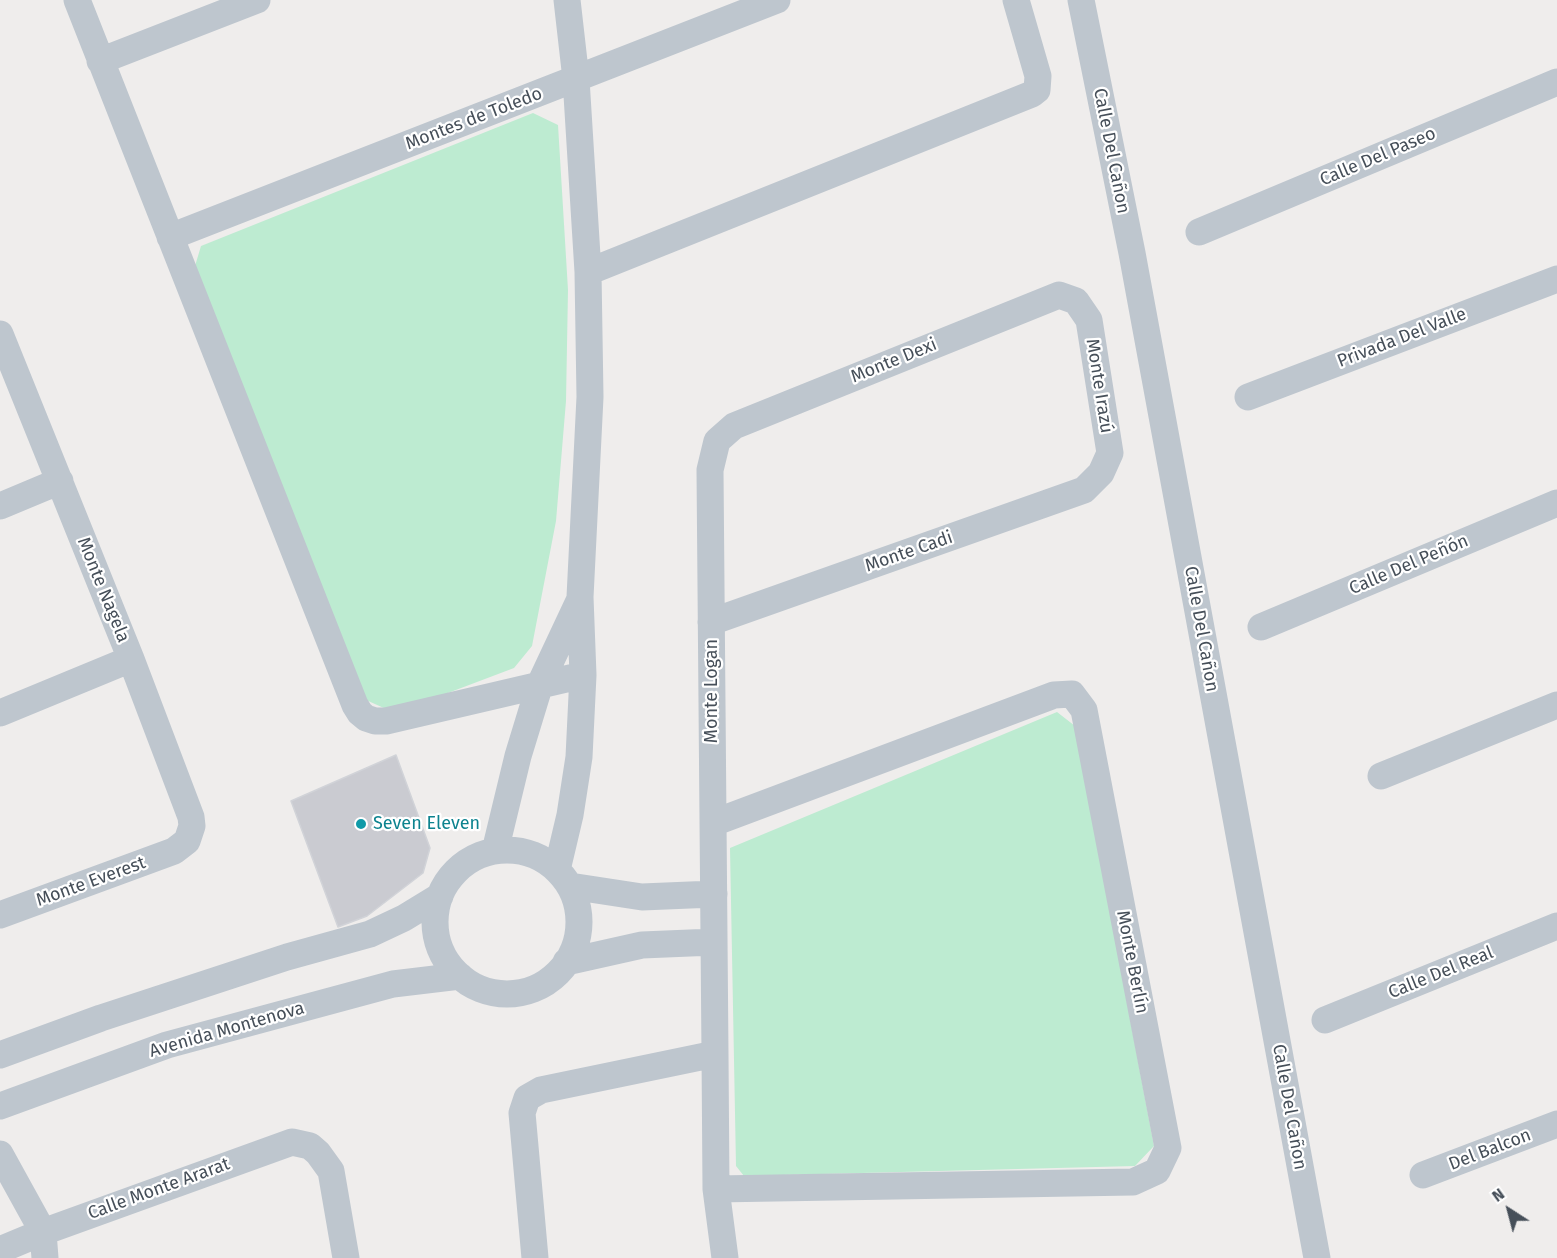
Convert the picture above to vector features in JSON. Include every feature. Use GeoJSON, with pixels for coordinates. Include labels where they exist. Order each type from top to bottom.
{"type":"FeatureCollection","features":[{"type":"Feature","properties":{"kind":"street"},"geometry":{"type":"LineString","coordinates":[[77,0],[350,694],[360,713],[375,721],[386,721],[583,675]]}},
{"type":"Feature","properties":{"kind":"street"},"geometry":{"type":"LineString","coordinates":[[100,60],[257,0]]}},
{"type":"Feature","properties":{"kind":"street"},"geometry":{"type":"LineString","coordinates":[[564,878],[579,757],[583,675],[580,597],[590,397],[588,272],[576,79],[567,0]]}},
{"type":"Feature","properties":{"kind":"street","name":"Montes de Toledo"},"geometry":{"type":"LineString","coordinates":[[170,237],[777,0]]}},
{"type":"Feature","properties":{"kind":"street"},"geometry":{"type":"LineString","coordinates":[[588,272],[1032,94],[1037,90],[1038,76],[1016,0]]}},
{"type":"Feature","properties":{"kind":"street","name":"Calle Del Cañon"},"geometry":{"type":"LineString","coordinates":[[1081,0],[1132,254],[1317,1258]]}},
{"type":"Feature","properties":{"kind":"street","name":"Calle Del Paseo"},"geometry":{"type":"LineString","coordinates":[[1199,232],[1557,82]]}},
{"type":"Feature","properties":{"kind":"street","name":"Privada Del Valle"},"geometry":{"type":"LineString","coordinates":[[1248,397],[1557,279]]}},
{"type":"Feature","properties":{"kind":"street","name":"Monte Dexi"},"geometry":{"type":"LineString","coordinates":[[717,441],[734,426],[1059,295],[1076,301]]}},
{"type":"Feature","properties":{"kind":"street","name":"Monte Irazú"},"geometry":{"type":"LineString","coordinates":[[1076,301],[1089,320],[1110,453],[1101,473]]}},
{"type":"Feature","properties":{"kind":"street","name":"Monte Nagela"},"geometry":{"type":"LineString","coordinates":[[0,334],[131,659],[191,817],[191,833],[181,847]]}},
{"type":"Feature","properties":{"kind":"street","name":"Monte Logan"},"geometry":{"type":"LineString","coordinates":[[717,441],[710,470],[716,1189],[725,1258]]}},
{"type":"Feature","properties":{"kind":"street","name":"Monte Cadi"},"geometry":{"type":"LineString","coordinates":[[711,622],[1084,490],[1101,473]]}},
{"type":"Feature","properties":{"kind":"street"},"geometry":{"type":"LineString","coordinates":[[0,506],[60,481]]}},
{"type":"Feature","properties":{"kind":"street","name":"Calle Del Peñón"},"geometry":{"type":"LineString","coordinates":[[1262,627],[1557,503]]}},
{"type":"Feature","properties":{"kind":"street"},"geometry":{"type":"LineString","coordinates":[[495,850],[518,756],[540,684],[580,597]]}},
{"type":"Feature","properties":{"kind":"street"},"geometry":{"type":"LineString","coordinates":[[0,713],[131,659]]}},
{"type":"Feature","properties":{"kind":"street","name":"Monte Berlín"},"geometry":{"type":"LineString","coordinates":[[713,823],[1054,694],[1072,694],[1084,710],[1167,1148],[1157,1171],[1133,1182],[716,1189]]}},
{"type":"Feature","properties":{"kind":"street"},"geometry":{"type":"LineString","coordinates":[[1381,776],[1557,705]]}},
{"type":"Feature","properties":{"kind":"street","name":"Monte Everest"},"geometry":{"type":"LineString","coordinates":[[0,915],[181,847]]}},
{"type":"Feature","properties":{"kind":"street"},"geometry":{"type":"LineString","coordinates":[[495,850],[518,850],[539,857],[564,878],[577,904],[579,925],[575,944],[566,962],[552,977],[535,987],[516,993],[495,993],[476,987],[460,976],[445,959],[437,939],[435,917],[440,896],[449,879],[462,866],[478,856],[495,850]]}},
{"type":"Feature","properties":{"kind":"street"},"geometry":{"type":"LineString","coordinates":[[564,878],[642,897],[714,894]]}},
{"type":"Feature","properties":{"kind":"street"},"geometry":{"type":"LineString","coordinates":[[0,1054],[287,957],[370,934],[404,918],[440,896]]}},
{"type":"Feature","properties":{"kind":"street","name":"Calle Del Real"},"geometry":{"type":"LineString","coordinates":[[1325,1020],[1557,926]]}},
{"type":"Feature","properties":{"kind":"street"},"geometry":{"type":"LineString","coordinates":[[566,962],[642,945],[714,942]]}},
{"type":"Feature","properties":{"kind":"street","name":"Avenida Montenova"},"geometry":{"type":"LineString","coordinates":[[0,1106],[167,1045],[393,984],[460,976]]}},
{"type":"Feature","properties":{"kind":"street"},"geometry":{"type":"LineString","coordinates":[[535,1258],[522,1113],[527,1098],[541,1090],[715,1054]]}},
{"type":"Feature","properties":{"kind":"street","name":"Del Balcon"},"geometry":{"type":"LineString","coordinates":[[1423,1175],[1557,1124]]}},
{"type":"Feature","properties":{"kind":"street","name":"Calle Monte Ararat"},"geometry":{"type":"LineString","coordinates":[[4,1250],[44,1245],[284,1143],[302,1143],[318,1153],[331,1171],[346,1258]]}},
{"type":"Feature","properties":{"kind":"street"},"geometry":{"type":"LineString","coordinates":[[0,1154],[44,1245]]}},
{"type":"Feature","properties":{"kind":"green space"},"geometry":{"type":"Polygon","coordinates":[[[533,113],[558,125],[568,290],[566,401],[556,521],[532,646],[514,668],[395,713],[366,700],[195,266],[201,246],[533,113]]]}},
{"type":"Feature","properties":{"kind":"green space"},"geometry":{"type":"Polygon","coordinates":[[[1057,712],[1075,726],[1154,1146],[1135,1166],[744,1176],[736,1166],[730,848],[1057,712]]]}},
{"type":"Feature","properties":{"kind":"building","name":"Seven Eleven"},"geometry":{"type":"Polygon","coordinates":[[[396,755],[430,848],[423,873],[367,916],[338,927],[291,801],[396,755]]]}},
{"type":"Feature","properties":{"kind":"place","name":"Seven Eleven"},"geometry":{"type":"Point","coordinates":[361,824]}}]}
